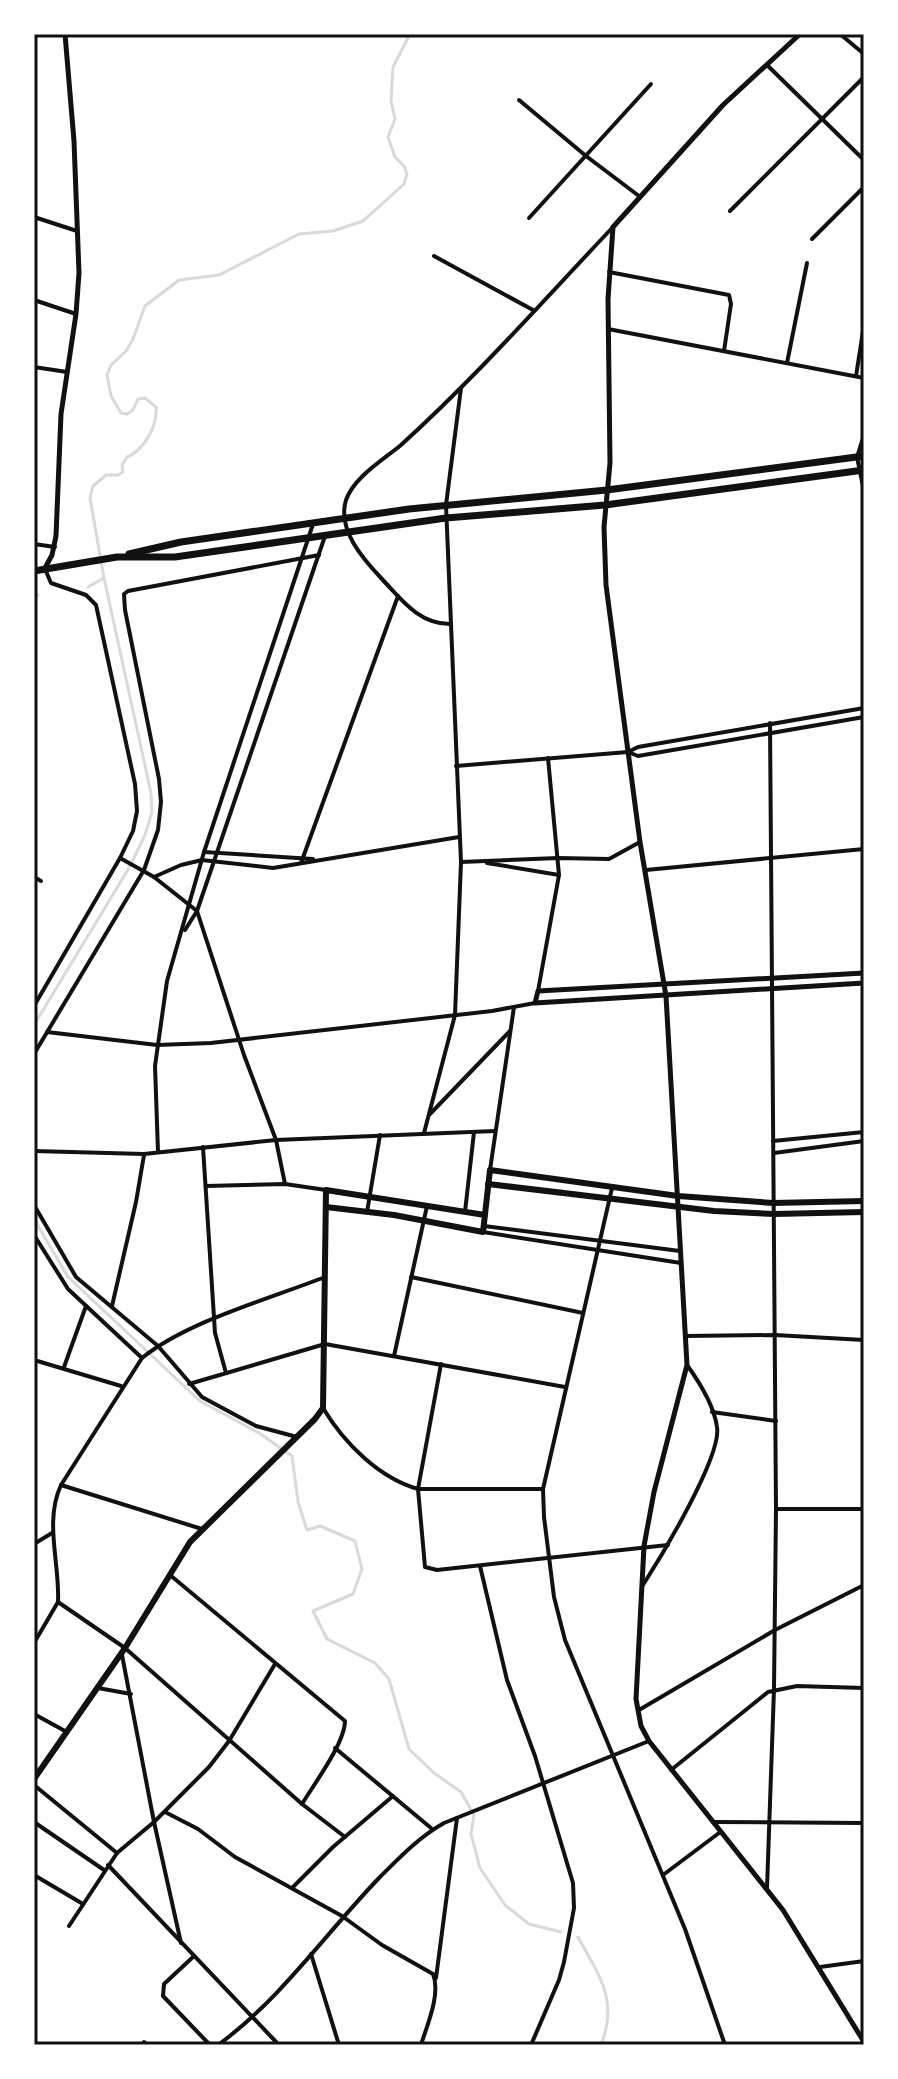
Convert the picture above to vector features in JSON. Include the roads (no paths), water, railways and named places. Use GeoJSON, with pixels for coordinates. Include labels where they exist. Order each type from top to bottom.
{"type":"FeatureCollection","features":[{"type":"Feature","properties":{"kind":"highway"},"geometry":{"type":"LineString","coordinates":[[34,571],[114,558],[181,542],[345,518],[607,490],[861,457]]}},
{"type":"Feature","properties":{"kind":"highway"},"geometry":{"type":"LineString","coordinates":[[114,558],[175,557],[446,518],[605,505],[862,470]]}},
{"type":"Feature","properties":{"kind":"main road"},"geometry":{"type":"LineString","coordinates":[[326,1207],[483,1229],[490,1170],[678,1196],[773,1203],[864,1201]]}},
{"type":"Feature","properties":{"kind":"main road"},"geometry":{"type":"LineString","coordinates":[[488,1184],[611,1197],[679,1208],[774,1214],[864,1212]]}},
{"type":"Feature","properties":{"kind":"main road"},"geometry":{"type":"LineString","coordinates":[[34,1782],[65,1731],[123,1650],[169,1574],[202,1529],[323,1408],[326,1190],[485,1215]]}},
{"type":"Feature","properties":{"kind":"street"},"geometry":{"type":"LineString","coordinates":[[34,1006],[122,858],[136,819],[137,797],[99,615],[90,597],[51,583],[45,569],[55,547],[59,514],[60,424],[76,314],[78,231],[65,34]]}},
{"type":"Feature","properties":{"kind":"street"},"geometry":{"type":"LineString","coordinates":[[450,624],[415,614],[364,558],[347,531],[347,497],[352,488],[461,388],[765,64],[800,34]]}},
{"type":"Feature","properties":{"kind":"street"},"geometry":{"type":"LineString","coordinates":[[840,34],[864,54]]}},
{"type":"Feature","properties":{"kind":"street"},"geometry":{"type":"LineString","coordinates":[[765,64],[864,160]]}},
{"type":"Feature","properties":{"kind":"street"},"geometry":{"type":"LineString","coordinates":[[730,211],[864,77]]}},
{"type":"Feature","properties":{"kind":"street"},"geometry":{"type":"LineString","coordinates":[[529,218],[651,84]]}},
{"type":"Feature","properties":{"kind":"street"},"geometry":{"type":"LineString","coordinates":[[519,100],[639,196]]}},
{"type":"Feature","properties":{"kind":"street"},"geometry":{"type":"LineString","coordinates":[[812,239],[864,187]]}},
{"type":"Feature","properties":{"kind":"street"},"geometry":{"type":"LineString","coordinates":[[34,217],[78,231]]}},
{"type":"Feature","properties":{"kind":"street"},"geometry":{"type":"LineString","coordinates":[[613,227],[609,272],[610,463],[605,505],[606,585],[640,842],[666,996],[687,1365],[654,1492],[644,1546],[637,1711],[649,1741],[670,1770],[800,1935],[864,2042]]}},
{"type":"Feature","properties":{"kind":"street"},"geometry":{"type":"LineString","coordinates":[[434,256],[534,310]]}},
{"type":"Feature","properties":{"kind":"street"},"geometry":{"type":"LineString","coordinates":[[787,363],[807,263]]}},
{"type":"Feature","properties":{"kind":"street"},"geometry":{"type":"LineString","coordinates":[[609,272],[731,297],[724,351]]}},
{"type":"Feature","properties":{"kind":"street"},"geometry":{"type":"LineString","coordinates":[[34,300],[76,314]]}},
{"type":"Feature","properties":{"kind":"street"},"geometry":{"type":"LineString","coordinates":[[856,376],[864,325]]}},
{"type":"Feature","properties":{"kind":"street"},"geometry":{"type":"LineString","coordinates":[[608,329],[864,378]]}},
{"type":"Feature","properties":{"kind":"street"},"geometry":{"type":"LineString","coordinates":[[34,367],[68,372]]}},
{"type":"Feature","properties":{"kind":"street"},"geometry":{"type":"LineString","coordinates":[[424,1133],[455,1015],[461,862],[446,505],[461,388]]}},
{"type":"Feature","properties":{"kind":"street"},"geometry":{"type":"LineString","coordinates":[[864,435],[861,457],[864,491]]}},
{"type":"Feature","properties":{"kind":"street"},"geometry":{"type":"LineString","coordinates":[[158,1152],[154,1090],[167,981],[204,852],[311,538],[313,524]]}},
{"type":"Feature","properties":{"kind":"street"},"geometry":{"type":"LineString","coordinates":[[183,931],[197,911],[326,535]]}},
{"type":"Feature","properties":{"kind":"street"},"geometry":{"type":"LineString","coordinates":[[34,544],[55,547]]}},
{"type":"Feature","properties":{"kind":"street"},"geometry":{"type":"LineString","coordinates":[[34,1054],[142,869],[158,830],[161,802],[124,594],[319,555]]}},
{"type":"Feature","properties":{"kind":"street"},"geometry":{"type":"LineString","coordinates":[[301,863],[398,596]]}},
{"type":"Feature","properties":{"kind":"street"},"geometry":{"type":"LineString","coordinates":[[257,696],[269,699]]}},
{"type":"Feature","properties":{"kind":"street"},"geometry":{"type":"LineString","coordinates":[[456,766],[628,752],[638,747],[864,708]]}},
{"type":"Feature","properties":{"kind":"street"},"geometry":{"type":"LineString","coordinates":[[628,752],[638,756],[864,717]]}},
{"type":"Feature","properties":{"kind":"street"},"geometry":{"type":"LineString","coordinates":[[767,1891],[776,1509],[770,723]]}},
{"type":"Feature","properties":{"kind":"street"},"geometry":{"type":"LineString","coordinates":[[535,1003],[559,875],[548,758]]}},
{"type":"Feature","properties":{"kind":"street"},"geometry":{"type":"LineString","coordinates":[[154,877],[202,860],[265,868],[459,837]]}},
{"type":"Feature","properties":{"kind":"street"},"geometry":{"type":"LineString","coordinates":[[461,862],[609,859],[640,842]]}},
{"type":"Feature","properties":{"kind":"street"},"geometry":{"type":"LineString","coordinates":[[646,870],[864,849]]}},
{"type":"Feature","properties":{"kind":"street"},"geometry":{"type":"LineString","coordinates":[[204,852],[315,860]]}},
{"type":"Feature","properties":{"kind":"street"},"geometry":{"type":"LineString","coordinates":[[122,858],[154,877],[197,911],[276,1140],[285,1184]]}},
{"type":"Feature","properties":{"kind":"street"},"geometry":{"type":"LineString","coordinates":[[476,862],[559,875]]}},
{"type":"Feature","properties":{"kind":"street"},"geometry":{"type":"LineString","coordinates":[[34,877],[41,881]]}},
{"type":"Feature","properties":{"kind":"street"},"geometry":{"type":"LineString","coordinates":[[538,991],[864,973]]}},
{"type":"Feature","properties":{"kind":"street"},"geometry":{"type":"LineString","coordinates":[[47,1032],[157,1045],[240,1041],[535,1003],[772,991],[864,983]]}},
{"type":"Feature","properties":{"kind":"street"},"geometry":{"type":"LineString","coordinates":[[490,1170],[514,1007]]}},
{"type":"Feature","properties":{"kind":"street"},"geometry":{"type":"LineString","coordinates":[[429,1116],[511,1030]]}},
{"type":"Feature","properties":{"kind":"street"},"geometry":{"type":"LineString","coordinates":[[34,1151],[144,1154],[276,1140],[495,1131]]}},
{"type":"Feature","properties":{"kind":"street"},"geometry":{"type":"LineString","coordinates":[[465,1212],[474,1132]]}},
{"type":"Feature","properties":{"kind":"street"},"geometry":{"type":"LineString","coordinates":[[773,1141],[864,1132]]}},
{"type":"Feature","properties":{"kind":"street"},"geometry":{"type":"LineString","coordinates":[[367,1212],[380,1135]]}},
{"type":"Feature","properties":{"kind":"street"},"geometry":{"type":"LineString","coordinates":[[774,1153],[864,1141]]}},
{"type":"Feature","properties":{"kind":"street"},"geometry":{"type":"LineString","coordinates":[[203,1147],[214,1320],[226,1373]]}},
{"type":"Feature","properties":{"kind":"street"},"geometry":{"type":"LineString","coordinates":[[112,1306],[144,1154]]}},
{"type":"Feature","properties":{"kind":"street"},"geometry":{"type":"LineString","coordinates":[[206,1186],[285,1184],[326,1190]]}},
{"type":"Feature","properties":{"kind":"street"},"geometry":{"type":"LineString","coordinates":[[612,1187],[543,1489],[549,1556],[565,1640],[696,1956],[725,2045]]}},
{"type":"Feature","properties":{"kind":"street"},"geometry":{"type":"LineString","coordinates":[[34,1205],[72,1271],[84,1285],[156,1346],[202,1397],[256,1426],[294,1439]]}},
{"type":"Feature","properties":{"kind":"street"},"geometry":{"type":"LineString","coordinates":[[394,1356],[427,1206]]}},
{"type":"Feature","properties":{"kind":"street"},"geometry":{"type":"LineString","coordinates":[[483,1229],[680,1251]]}},
{"type":"Feature","properties":{"kind":"street"},"geometry":{"type":"LineString","coordinates":[[483,1229],[681,1263]]}},
{"type":"Feature","properties":{"kind":"street"},"geometry":{"type":"LineString","coordinates":[[34,1235],[58,1274],[86,1306],[144,1356]]}},
{"type":"Feature","properties":{"kind":"street"},"geometry":{"type":"LineString","coordinates":[[34,1643],[58,1602],[59,1575],[52,1533],[54,1504],[61,1485],[121,1386],[144,1356],[156,1346],[214,1320],[325,1277]]}},
{"type":"Feature","properties":{"kind":"street"},"geometry":{"type":"LineString","coordinates":[[411,1277],[583,1313]]}},
{"type":"Feature","properties":{"kind":"street"},"geometry":{"type":"LineString","coordinates":[[64,1367],[86,1306]]}},
{"type":"Feature","properties":{"kind":"street"},"geometry":{"type":"LineString","coordinates":[[685,1336],[775,1335],[864,1340]]}},
{"type":"Feature","properties":{"kind":"street"},"geometry":{"type":"LineString","coordinates":[[189,1384],[325,1344],[565,1387]]}},
{"type":"Feature","properties":{"kind":"street"},"geometry":{"type":"LineString","coordinates":[[34,1360],[121,1386]]}},
{"type":"Feature","properties":{"kind":"street"},"geometry":{"type":"LineString","coordinates":[[441,1364],[418,1489],[425,1567],[437,1570],[668,1545]]}},
{"type":"Feature","properties":{"kind":"street"},"geometry":{"type":"LineString","coordinates":[[641,1588],[668,1545],[714,1449],[717,1426],[705,1392],[687,1365]]}},
{"type":"Feature","properties":{"kind":"street"},"geometry":{"type":"LineString","coordinates":[[323,1408],[345,1438],[389,1478],[418,1489],[543,1489]]}},
{"type":"Feature","properties":{"kind":"street"},"geometry":{"type":"LineString","coordinates":[[712,1412],[776,1421]]}},
{"type":"Feature","properties":{"kind":"street"},"geometry":{"type":"LineString","coordinates":[[61,1485],[202,1529]]}},
{"type":"Feature","properties":{"kind":"street"},"geometry":{"type":"LineString","coordinates":[[776,1509],[864,1509]]}},
{"type":"Feature","properties":{"kind":"street"},"geometry":{"type":"LineString","coordinates":[[34,1544],[52,1533]]}},
{"type":"Feature","properties":{"kind":"street"},"geometry":{"type":"LineString","coordinates":[[480,1566],[499,1650],[570,1867],[575,1895],[559,1980],[531,2045]]}},
{"type":"Feature","properties":{"kind":"street"},"geometry":{"type":"LineString","coordinates":[[169,1574],[345,1721],[335,1748],[302,1804]]}},
{"type":"Feature","properties":{"kind":"street"},"geometry":{"type":"LineString","coordinates":[[637,1711],[775,1630],[864,1585]]}},
{"type":"Feature","properties":{"kind":"street"},"geometry":{"type":"LineString","coordinates":[[58,1602],[123,1650],[302,1804],[345,1837]]}},
{"type":"Feature","properties":{"kind":"street"},"geometry":{"type":"LineString","coordinates":[[123,1650],[154,1822],[181,1943]]}},
{"type":"Feature","properties":{"kind":"street"},"geometry":{"type":"LineString","coordinates":[[69,1926],[117,1853],[190,1788],[229,1741],[275,1664]]}},
{"type":"Feature","properties":{"kind":"street"},"geometry":{"type":"LineString","coordinates":[[670,1770],[762,1695],[774,1689],[797,1686],[864,1688]]}},
{"type":"Feature","properties":{"kind":"street"},"geometry":{"type":"LineString","coordinates":[[98,1688],[131,1694]]}},
{"type":"Feature","properties":{"kind":"street"},"geometry":{"type":"LineString","coordinates":[[34,1714],[65,1731]]}},
{"type":"Feature","properties":{"kind":"street"},"geometry":{"type":"LineString","coordinates":[[218,2045],[252,2017],[342,1916],[407,1849],[432,1829],[649,1741]]}},
{"type":"Feature","properties":{"kind":"street"},"geometry":{"type":"LineString","coordinates":[[335,1748],[432,1829]]}},
{"type":"Feature","properties":{"kind":"street"},"geometry":{"type":"LineString","coordinates":[[34,1782],[117,1853]]}},
{"type":"Feature","properties":{"kind":"street"},"geometry":{"type":"LineString","coordinates":[[292,1888],[393,1796]]}},
{"type":"Feature","properties":{"kind":"street"},"geometry":{"type":"LineString","coordinates":[[165,1812],[198,1829],[235,1857],[342,1916],[436,1978]]}},
{"type":"Feature","properties":{"kind":"street"},"geometry":{"type":"LineString","coordinates":[[421,2045],[434,1997],[457,1818]]}},
{"type":"Feature","properties":{"kind":"street"},"geometry":{"type":"LineString","coordinates":[[34,1822],[106,1868],[279,2045]]}},
{"type":"Feature","properties":{"kind":"street"},"geometry":{"type":"LineString","coordinates":[[711,1822],[864,1823]]}},
{"type":"Feature","properties":{"kind":"street"},"geometry":{"type":"LineString","coordinates":[[663,1875],[719,1833]]}},
{"type":"Feature","properties":{"kind":"street"},"geometry":{"type":"LineString","coordinates":[[34,1875],[83,1904]]}},
{"type":"Feature","properties":{"kind":"street"},"geometry":{"type":"LineString","coordinates":[[311,1954],[339,2045]]}},
{"type":"Feature","properties":{"kind":"street"},"geometry":{"type":"LineString","coordinates":[[193,1957],[164,1984],[163,1996],[210,2045]]}},
{"type":"Feature","properties":{"kind":"street"},"geometry":{"type":"LineString","coordinates":[[820,1967],[864,1961]]}},
{"type":"Feature","properties":{"kind":"waterway"},"geometry":{"type":"LineString","coordinates":[[34,1025],[129,868],[152,812],[151,793],[104,578],[90,498],[93,486],[106,475],[123,472],[122,465],[127,457],[144,444],[155,422],[156,407],[145,398],[138,399],[133,410],[127,414],[121,413],[111,396],[107,375],[111,365],[126,351],[133,339],[145,306],[179,280],[219,275],[299,234],[333,231],[363,221],[404,184],[407,174],[395,157],[388,137],[395,119],[391,101],[393,67],[410,34]]}},
{"type":"Feature","properties":{"kind":"waterway"},"geometry":{"type":"LineString","coordinates":[[88,587],[104,578]]}},
{"type":"Feature","properties":{"kind":"waterway"},"geometry":{"type":"LineString","coordinates":[[34,598],[38,595]]}},
{"type":"Feature","properties":{"kind":"waterway"},"geometry":{"type":"LineString","coordinates":[[34,1219],[68,1277],[200,1401],[259,1433],[292,1456],[298,1502],[307,1530],[320,1526],[355,1541],[362,1569],[353,1594],[313,1611],[327,1639],[375,1663],[389,1679],[409,1749],[434,1773],[461,1792],[474,1815],[471,1834],[480,1868],[505,1905],[529,1924],[561,1932]]}},
{"type":"Feature","properties":{"kind":"waterway"},"geometry":{"type":"LineString","coordinates":[[578,1937],[599,1976],[607,2001],[608,2015],[601,2045]]}}]}
